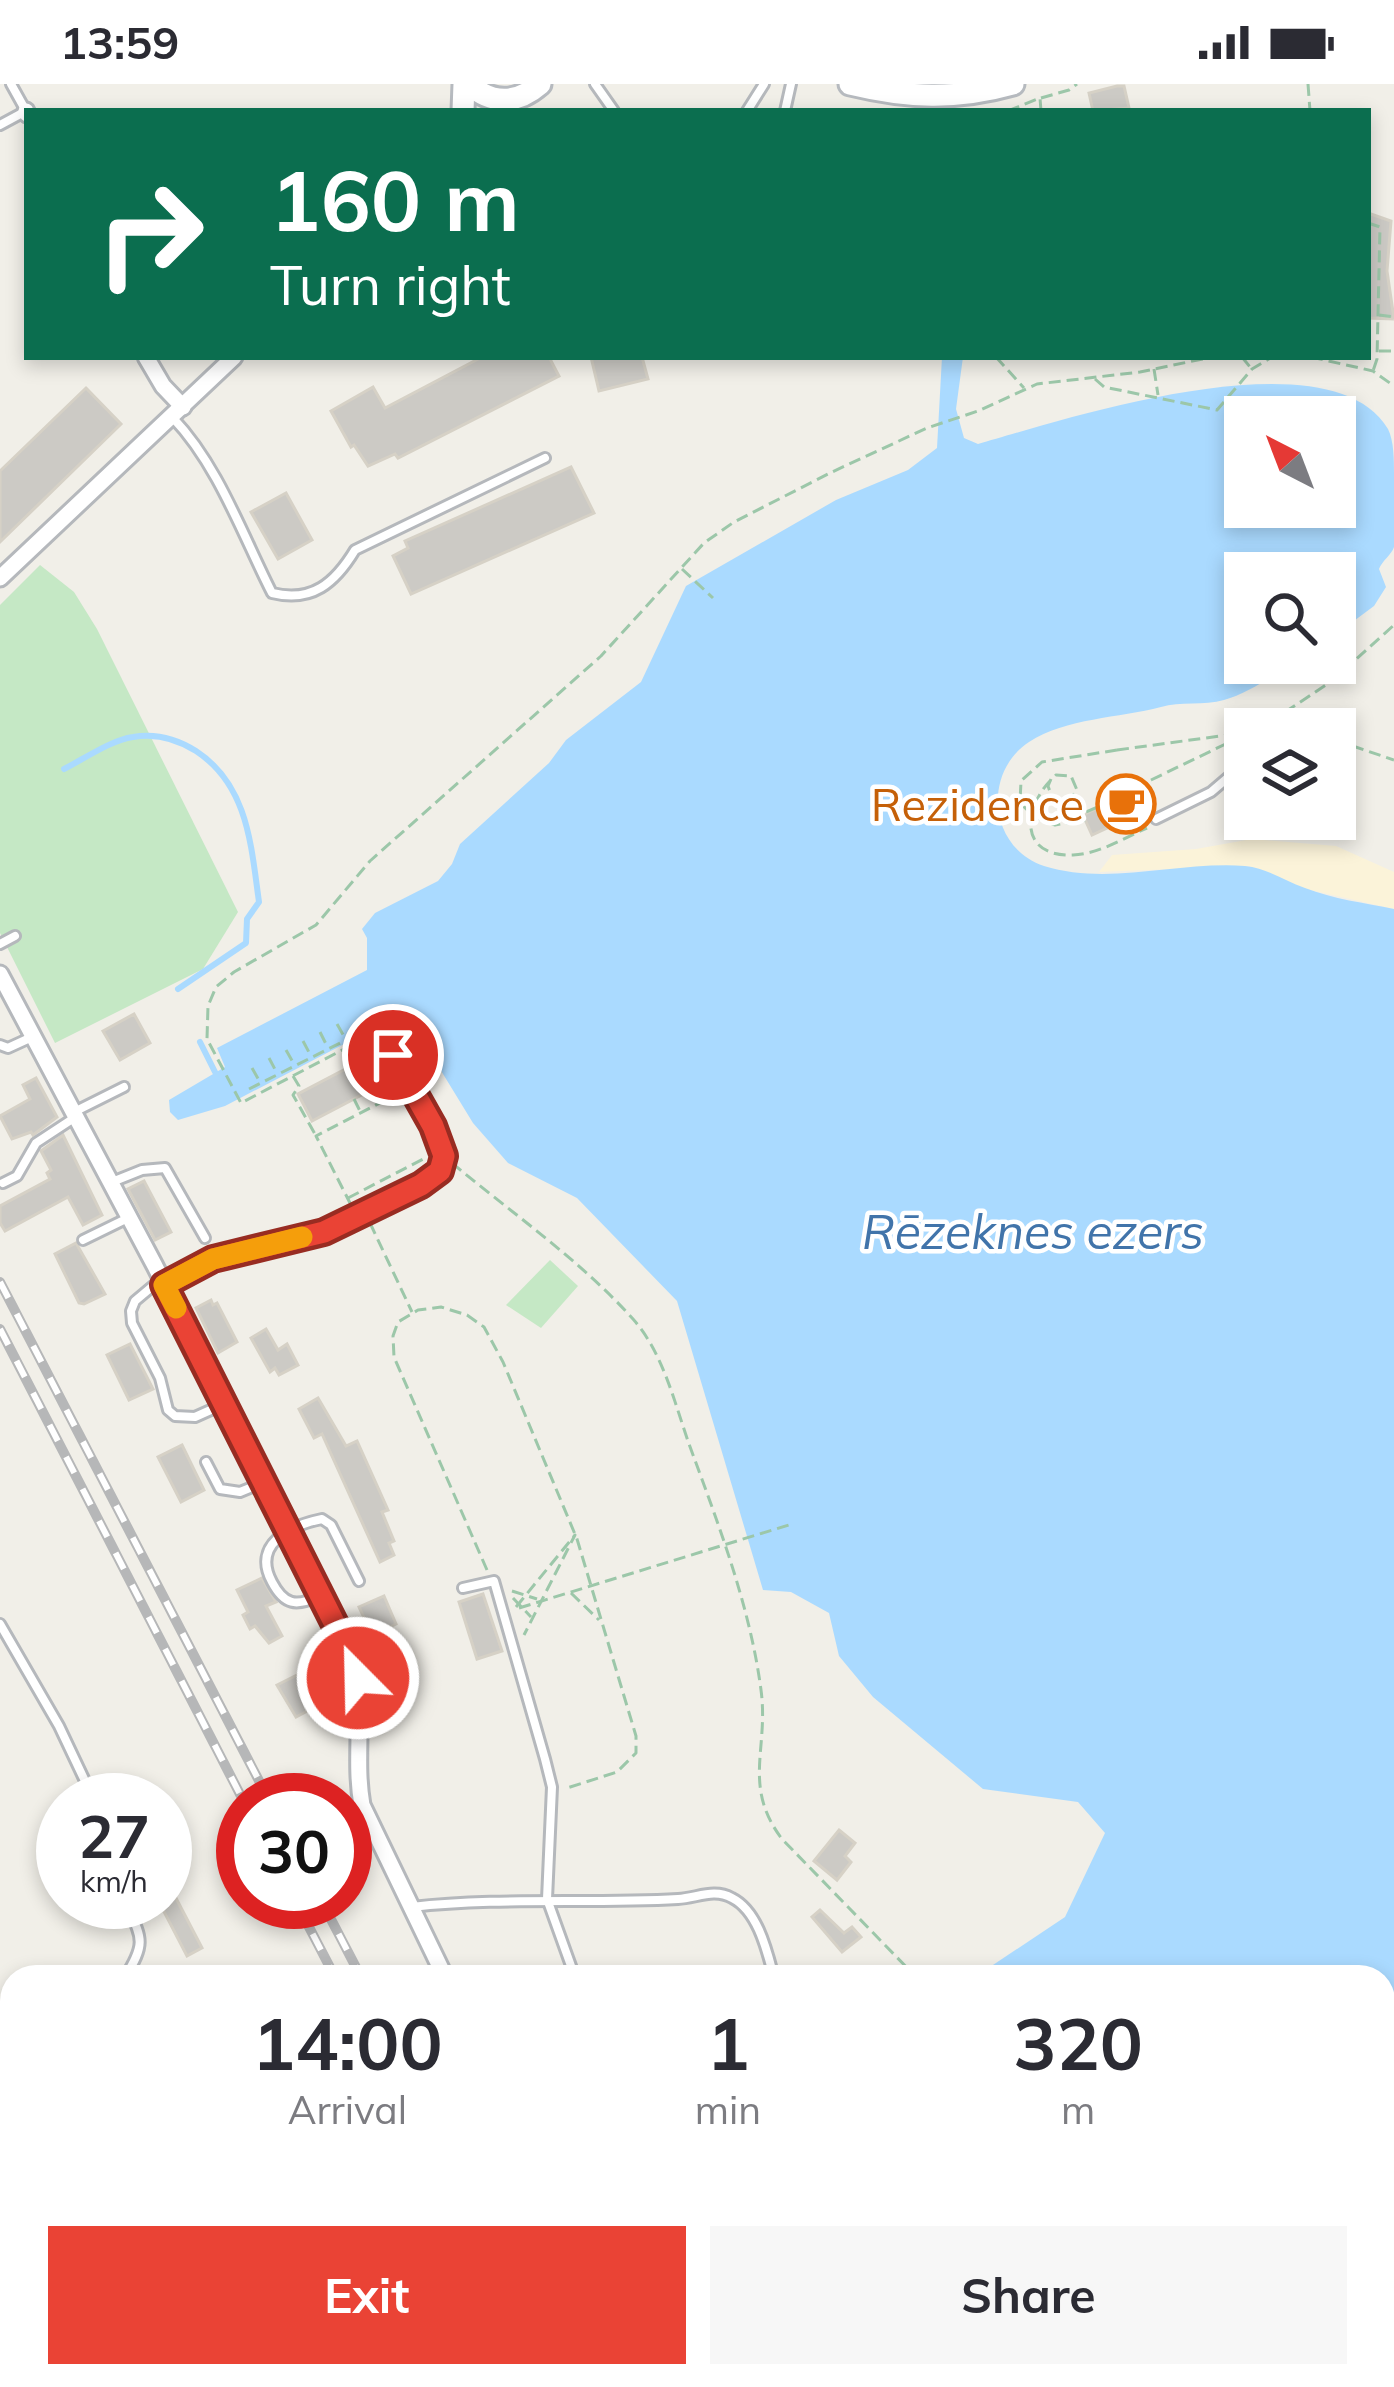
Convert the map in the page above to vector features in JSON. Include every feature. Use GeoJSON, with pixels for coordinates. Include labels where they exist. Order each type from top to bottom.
{"type":"FeatureCollection","features":[{"type":"Feature","properties":{"kind":"main road"},"geometry":{"type":"LineString","coordinates":[[466,84],[490,106],[526,95],[540,84]]}},
{"type":"Feature","properties":{"kind":"main road"},"geometry":{"type":"LineString","coordinates":[[850,84],[896,95],[939,98],[1013,84]]}},
{"type":"Feature","properties":{"kind":"street"},"geometry":{"type":"LineString","coordinates":[[148,360],[177,412]]}},
{"type":"Feature","properties":{"kind":"street"},"geometry":{"type":"LineString","coordinates":[[0,578],[232,360]]}},
{"type":"Feature","properties":{"kind":"street"},"geometry":{"type":"LineString","coordinates":[[0,974],[163,1282],[358,1678],[357,1778],[362,1804],[439,1965]]}},
{"type":"Feature","properties":{"kind":"lane"},"geometry":{"type":"LineString","coordinates":[[177,412],[272,593],[289,597],[310,596],[340,574],[355,550],[545,458]]}},
{"type":"Feature","properties":{"kind":"lane"},"geometry":{"type":"LineString","coordinates":[[1156,819],[1224,781]]}},
{"type":"Feature","properties":{"kind":"lane"},"geometry":{"type":"LineString","coordinates":[[0,944],[15,937]]}},
{"type":"Feature","properties":{"kind":"lane"},"geometry":{"type":"LineString","coordinates":[[0,1045],[8,1048],[33,1037]]}},
{"type":"Feature","properties":{"kind":"lane"},"geometry":{"type":"LineString","coordinates":[[224,1404],[195,1417],[175,1416],[168,1410],[160,1378],[132,1323],[131,1311],[145,1292],[213,1259],[324,1232],[440,1171],[444,1156],[433,1126],[393,1055]]}},
{"type":"Feature","properties":{"kind":"lane"},"geometry":{"type":"LineString","coordinates":[[3,1183],[17,1176],[36,1142],[124,1087]]}},
{"type":"Feature","properties":{"kind":"lane"},"geometry":{"type":"LineString","coordinates":[[111,1183],[142,1170],[165,1168],[205,1238]]}},
{"type":"Feature","properties":{"kind":"lane"},"geometry":{"type":"LineString","coordinates":[[83,1240],[129,1217]]}},
{"type":"Feature","properties":{"kind":"lane"},"geometry":{"type":"LineString","coordinates":[[206,1462],[220,1489],[240,1492],[264,1483]]}},
{"type":"Feature","properties":{"kind":"lane"},"geometry":{"type":"LineString","coordinates":[[320,1595],[304,1603],[287,1602],[280,1598],[264,1567],[273,1543],[314,1520],[331,1525],[359,1581]]}},
{"type":"Feature","properties":{"kind":"lane"},"geometry":{"type":"LineString","coordinates":[[463,1588],[494,1581],[552,1787],[547,1899],[571,1965]]}},
{"type":"Feature","properties":{"kind":"lane"},"geometry":{"type":"LineString","coordinates":[[0,1624],[81,1773]]}},
{"type":"Feature","properties":{"kind":"lane"},"geometry":{"type":"LineString","coordinates":[[410,1907],[547,1899],[682,1899],[716,1892],[736,1899],[753,1920],[770,1965]]}},
{"type":"Feature","properties":{"kind":"lane"},"geometry":{"type":"LineString","coordinates":[[132,1965],[140,1953],[138,1929]]}},
{"type":"Feature","properties":{"kind":"path"},"geometry":{"type":"LineString","coordinates":[[1015,108],[1077,84]]}},
{"type":"Feature","properties":{"kind":"path"},"geometry":{"type":"LineString","coordinates":[[1040,98],[1041,108]]}},
{"type":"Feature","properties":{"kind":"path"},"geometry":{"type":"LineString","coordinates":[[1371,224],[1380,227],[1373,371]]}},
{"type":"Feature","properties":{"kind":"path"},"geometry":{"type":"LineString","coordinates":[[1377,315],[1394,317]]}},
{"type":"Feature","properties":{"kind":"path"},"geometry":{"type":"LineString","coordinates":[[1377,351],[1394,351]]}},
{"type":"Feature","properties":{"kind":"path"},"geometry":{"type":"LineString","coordinates":[[999,360],[1026,389]]}},
{"type":"Feature","properties":{"kind":"path"},"geometry":{"type":"LineString","coordinates":[[393,1055],[384,1060],[367,1037],[241,1103],[207,1039],[208,1006],[216,987],[234,972],[316,926],[370,862],[601,656],[680,567],[734,522],[927,428],[1036,384],[1198,360]]}},
{"type":"Feature","properties":{"kind":"path"},"geometry":{"type":"LineString","coordinates":[[1244,360],[1252,369]]}},
{"type":"Feature","properties":{"kind":"path"},"geometry":{"type":"LineString","coordinates":[[1095,377],[1104,387],[1217,410],[1252,369],[1267,360]]}},
{"type":"Feature","properties":{"kind":"path"},"geometry":{"type":"LineString","coordinates":[[1324,360],[1373,371],[1394,386]]}},
{"type":"Feature","properties":{"kind":"path"},"geometry":{"type":"LineString","coordinates":[[1154,369],[1158,397]]}},
{"type":"Feature","properties":{"kind":"path"},"geometry":{"type":"LineString","coordinates":[[680,567],[713,598]]}},
{"type":"Feature","properties":{"kind":"path"},"geometry":{"type":"LineString","coordinates":[[1295,708],[1394,625]]}},
{"type":"Feature","properties":{"kind":"path"},"geometry":{"type":"LineString","coordinates":[[1085,820],[1055,825],[1030,815],[1020,802],[1018,788],[1031,769],[1059,757],[1224,738]]}},
{"type":"Feature","properties":{"kind":"path"},"geometry":{"type":"LineString","coordinates":[[1030,815],[1052,819],[1078,814],[1224,743]]}},
{"type":"Feature","properties":{"kind":"path"},"geometry":{"type":"LineString","coordinates":[[1356,747],[1394,760]]}},
{"type":"Feature","properties":{"kind":"path"},"geometry":{"type":"LineString","coordinates":[[1070,800],[1077,790],[1071,776],[1056,775],[1036,799],[1029,821],[1033,836],[1051,851],[1093,852],[1156,819]]}},
{"type":"Feature","properties":{"kind":"path"},"geometry":{"type":"LineString","coordinates":[[1051,779],[1048,786],[1053,800],[1070,800]]}},
{"type":"Feature","properties":{"kind":"path"},"geometry":{"type":"LineString","coordinates":[[1070,800],[1078,814]]}},
{"type":"Feature","properties":{"kind":"path"},"geometry":{"type":"LineString","coordinates":[[337,1024],[346,1040]]}},
{"type":"Feature","properties":{"kind":"path"},"geometry":{"type":"LineString","coordinates":[[320,1032],[328,1049]]}},
{"type":"Feature","properties":{"kind":"path"},"geometry":{"type":"LineString","coordinates":[[249,1089],[358,1034]]}},
{"type":"Feature","properties":{"kind":"path"},"geometry":{"type":"LineString","coordinates":[[303,1041],[311,1058]]}},
{"type":"Feature","properties":{"kind":"path"},"geometry":{"type":"LineString","coordinates":[[286,1049],[295,1066]]}},
{"type":"Feature","properties":{"kind":"path"},"geometry":{"type":"LineString","coordinates":[[269,1058],[278,1075]]}},
{"type":"Feature","properties":{"kind":"path"},"geometry":{"type":"LineString","coordinates":[[252,1068],[261,1084]]}},
{"type":"Feature","properties":{"kind":"path"},"geometry":{"type":"LineString","coordinates":[[293,1076],[298,1086],[293,1095],[412,1313]]}},
{"type":"Feature","properties":{"kind":"path"},"geometry":{"type":"LineString","coordinates":[[316,1136],[402,1091]]}},
{"type":"Feature","properties":{"kind":"path"},"geometry":{"type":"LineString","coordinates":[[353,1099],[361,1112]]}},
{"type":"Feature","properties":{"kind":"path"},"geometry":{"type":"LineString","coordinates":[[348,1198],[427,1157],[427,1147]]}},
{"type":"Feature","properties":{"kind":"path"},"geometry":{"type":"LineString","coordinates":[[444,1156],[591,1279],[656,1350],[725,1544],[762,1693],[759,1797],[764,1815],[907,1965]]}},
{"type":"Feature","properties":{"kind":"path"},"geometry":{"type":"LineString","coordinates":[[488,1572],[394,1357],[392,1336],[398,1322],[412,1313],[441,1307],[467,1315],[484,1327],[503,1362],[575,1535],[636,1736],[636,1754],[617,1772],[570,1789],[552,1787]]}},
{"type":"Feature","properties":{"kind":"path"},"geometry":{"type":"LineString","coordinates":[[520,1605],[792,1524]]}},
{"type":"Feature","properties":{"kind":"path"},"geometry":{"type":"LineString","coordinates":[[520,1605],[575,1535]]}},
{"type":"Feature","properties":{"kind":"path"},"geometry":{"type":"LineString","coordinates":[[514,1653],[575,1535]]}},
{"type":"Feature","properties":{"kind":"path"},"geometry":{"type":"LineString","coordinates":[[532,1618],[504,1588],[541,1600]]}},
{"type":"Feature","properties":{"kind":"path"},"geometry":{"type":"LineString","coordinates":[[570,1592],[601,1622]]}},
{"type":"Feature","properties":{"kind":"green space"},"geometry":{"type":"Polygon","coordinates":[[[40,565],[74,592],[97,629],[238,912],[203,969],[55,1043],[0,933],[0,605],[40,565]]]}},
{"type":"Feature","properties":{"kind":"green space"},"geometry":{"type":"Polygon","coordinates":[[[550,1260],[578,1286],[541,1328],[506,1305],[550,1260]]]}},
{"type":"Feature","properties":{"kind":"sand"},"geometry":{"type":"Polygon","coordinates":[[[1246,840],[1336,846],[1394,872],[1394,909],[1306,889],[1249,866],[1099,872],[1112,855],[1246,840]]]}},
{"type":"Feature","properties":{"kind":"water","name":"Rēzeknes ezers"},"geometry":{"type":"Polygon","coordinates":[[[942,360],[963,360],[956,409],[964,438],[978,444],[1193,391],[1255,384],[1311,387],[1341,396],[1224,396],[1224,528],[1356,528],[1356,401],[1388,429],[1394,463],[1394,547],[1379,569],[1386,587],[1374,606],[1356,619],[1356,552],[1224,552],[1224,684],[1260,684],[1224,700],[1168,705],[1044,734],[1014,755],[1004,772],[998,809],[1012,843],[1044,866],[1093,874],[1245,866],[1327,895],[1394,909],[1394,1965],[993,1965],[1065,1917],[1105,1833],[1078,1802],[983,1789],[873,1697],[839,1656],[829,1613],[791,1592],[763,1590],[677,1301],[577,1198],[508,1163],[473,1123],[421,1038],[393,1019],[385,1023],[390,1033],[379,1038],[373,1029],[225,1106],[178,1120],[170,1112],[169,1100],[225,1067],[217,1048],[367,970],[367,938],[362,929],[375,913],[438,881],[460,844],[549,763],[566,740],[641,682],[686,586],[836,500],[908,470],[937,448],[942,360]]]}},
{"type":"Feature","properties":{"kind":"building"},"geometry":{"type":"Polygon","coordinates":[[[1124,86],[1129,108],[1092,108],[1089,93],[1124,86]]]}},
{"type":"Feature","properties":{"kind":"building"},"geometry":{"type":"Polygon","coordinates":[[[1371,214],[1391,221],[1387,271],[1394,319],[1371,318],[1371,214]]]}},
{"type":"Feature","properties":{"kind":"building"},"geometry":{"type":"Polygon","coordinates":[[[476,360],[551,360],[559,376],[398,458],[395,454],[368,466],[331,411],[373,387],[385,408],[476,360]]]}},
{"type":"Feature","properties":{"kind":"building"},"geometry":{"type":"Polygon","coordinates":[[[592,360],[643,360],[648,379],[599,391],[592,360]]]}},
{"type":"Feature","properties":{"kind":"building"},"geometry":{"type":"Polygon","coordinates":[[[86,388],[121,424],[0,542],[0,471],[86,388]]]}},
{"type":"Feature","properties":{"kind":"building"},"geometry":{"type":"Polygon","coordinates":[[[571,467],[594,513],[411,594],[393,556],[408,548],[405,541],[571,467]]]}},
{"type":"Feature","properties":{"kind":"building"},"geometry":{"type":"Polygon","coordinates":[[[286,493],[312,540],[278,559],[251,512],[286,493]]]}},
{"type":"Feature","properties":{"kind":"building","name":"Rezidence"},"geometry":{"type":"Polygon","coordinates":[[[1138,789],[1148,809],[1092,835],[1083,815],[1138,789]]]}},
{"type":"Feature","properties":{"kind":"building"},"geometry":{"type":"Polygon","coordinates":[[[134,1014],[150,1043],[120,1060],[103,1031],[134,1014]]]}},
{"type":"Feature","properties":{"kind":"building"},"geometry":{"type":"Polygon","coordinates":[[[376,1053],[390,1080],[312,1121],[298,1094],[376,1053]]]}},
{"type":"Feature","properties":{"kind":"building"},"geometry":{"type":"Polygon","coordinates":[[[36,1078],[57,1117],[33,1135],[12,1139],[0,1116],[30,1099],[23,1085],[36,1078]]]}},
{"type":"Feature","properties":{"kind":"building"},"geometry":{"type":"Polygon","coordinates":[[[63,1135],[102,1215],[83,1225],[68,1197],[5,1231],[0,1206],[50,1179],[47,1173],[51,1170],[41,1151],[63,1135]]]}},
{"type":"Feature","properties":{"kind":"building"},"geometry":{"type":"Polygon","coordinates":[[[144,1181],[171,1232],[155,1240],[128,1189],[144,1181]]]}},
{"type":"Feature","properties":{"kind":"building"},"geometry":{"type":"Polygon","coordinates":[[[76,1243],[105,1294],[84,1304],[79,1303],[55,1254],[76,1243]]]}},
{"type":"Feature","properties":{"kind":"building"},"geometry":{"type":"Polygon","coordinates":[[[211,1300],[237,1342],[218,1353],[196,1308],[211,1300]]]}},
{"type":"Feature","properties":{"kind":"building"},"geometry":{"type":"Polygon","coordinates":[[[266,1329],[278,1350],[287,1344],[298,1365],[279,1375],[275,1368],[270,1372],[251,1338],[266,1329]]]}},
{"type":"Feature","properties":{"kind":"building"},"geometry":{"type":"Polygon","coordinates":[[[130,1344],[153,1389],[129,1400],[107,1355],[130,1344]]]}},
{"type":"Feature","properties":{"kind":"building"},"geometry":{"type":"Polygon","coordinates":[[[318,1398],[346,1446],[357,1441],[388,1510],[382,1512],[394,1541],[389,1543],[394,1555],[380,1562],[322,1434],[314,1438],[299,1409],[318,1398]]]}},
{"type":"Feature","properties":{"kind":"building"},"geometry":{"type":"Polygon","coordinates":[[[182,1445],[204,1490],[181,1502],[158,1457],[182,1445]]]}},
{"type":"Feature","properties":{"kind":"building"},"geometry":{"type":"Polygon","coordinates":[[[262,1578],[276,1602],[266,1606],[282,1636],[269,1643],[255,1626],[250,1629],[237,1590],[262,1578]]]}},
{"type":"Feature","properties":{"kind":"building"},"geometry":{"type":"Polygon","coordinates":[[[483,1594],[502,1651],[477,1659],[459,1602],[483,1594]]]}},
{"type":"Feature","properties":{"kind":"building"},"geometry":{"type":"Polygon","coordinates":[[[384,1596],[396,1624],[372,1635],[359,1607],[384,1596]]]}},
{"type":"Feature","properties":{"kind":"building"},"geometry":{"type":"Polygon","coordinates":[[[313,1667],[330,1699],[296,1717],[277,1685],[313,1667]]]}},
{"type":"Feature","properties":{"kind":"building"},"geometry":{"type":"Polygon","coordinates":[[[839,1830],[855,1843],[845,1856],[851,1862],[837,1880],[814,1861],[839,1830]]]}},
{"type":"Feature","properties":{"kind":"building"},"geometry":{"type":"Polygon","coordinates":[[[820,1910],[844,1933],[852,1927],[861,1937],[842,1952],[812,1917],[820,1910]]]}},
{"type":"Feature","properties":{"kind":"building"},"geometry":{"type":"Polygon","coordinates":[[[173,1929],[192,1929],[202,1948],[187,1956],[173,1929]]]}},
{"type":"Feature","properties":{"kind":"waterway"},"geometry":{"type":"LineString","coordinates":[[64,769],[116,742],[158,737],[196,751],[227,781],[237,799],[259,902],[247,919],[246,943],[178,989]]}},
{"type":"Feature","properties":{"kind":"waterway"},"geometry":{"type":"LineString","coordinates":[[200,1042],[215,1072]]}},
{"type":"Feature","properties":{"kind":"railway"},"geometry":{"type":"LineString","coordinates":[[0,1282],[255,1773]]}},
{"type":"Feature","properties":{"kind":"railway"},"geometry":{"type":"LineString","coordinates":[[0,1329],[229,1773]]}},
{"type":"Feature","properties":{"kind":"railway"},"geometry":{"type":"LineString","coordinates":[[310,1929],[329,1965]]}},
{"type":"Feature","properties":{"kind":"railway"},"geometry":{"type":"LineString","coordinates":[[336,1929],[355,1965]]}},
{"type":"Feature","properties":{"kind":"slow traffic"},"geometry":{"type":"LineString","coordinates":[[176,1308],[164,1285],[213,1259],[302,1237]]}},
{"type":"Feature","properties":{"kind":"place","name":"Rezidence"},"geometry":{"type":"Point","coordinates":[1126,804]}},
{"type":"Feature","properties":{"kind":"route"},"geometry":{"type":"LineString","coordinates":[[358,1678],[164,1285],[213,1259],[324,1232],[440,1171],[444,1156],[433,1126],[393,1055]]}}]}
